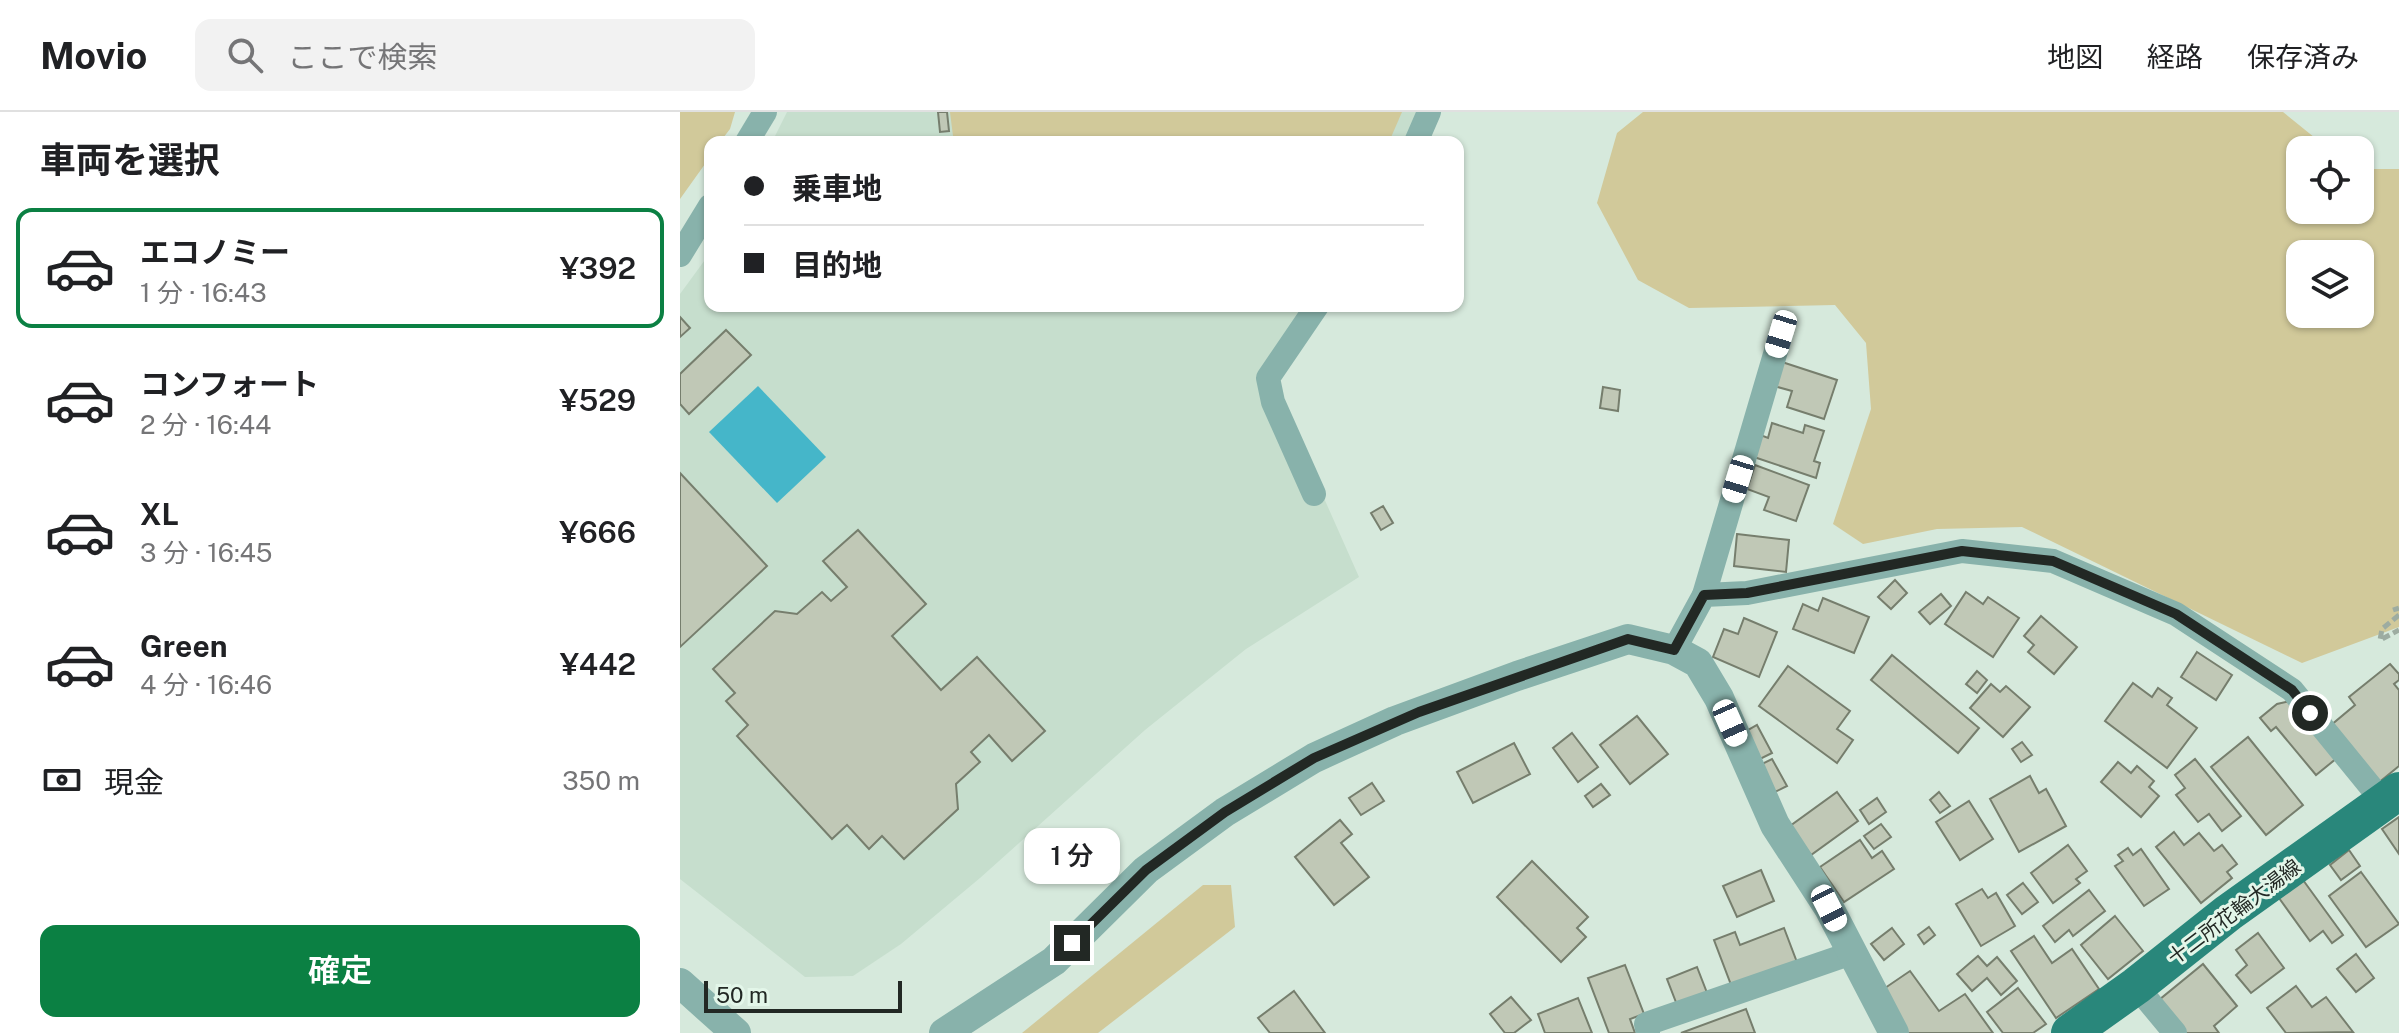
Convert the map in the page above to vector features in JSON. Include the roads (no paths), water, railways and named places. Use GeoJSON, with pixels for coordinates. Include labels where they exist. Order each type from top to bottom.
{"type":"FeatureCollection","features":[{"type":"Feature","properties":{"kind":"main road","name":"十二所花輪大湯線"},"geometry":{"type":"LineString","coordinates":[[2070,1033],[2136,986],[2228,913],[2392,797]]}},
{"type":"Feature","properties":{"kind":"street"},"geometry":{"type":"LineString","coordinates":[[751,136],[765,112]]}},
{"type":"Feature","properties":{"kind":"street"},"geometry":{"type":"LineString","coordinates":[[1419,136],[1429,112]]}},
{"type":"Feature","properties":{"kind":"street"},"geometry":{"type":"LineString","coordinates":[[680,255],[704,216]]}},
{"type":"Feature","properties":{"kind":"street"},"geometry":{"type":"LineString","coordinates":[[1313,312],[1268,378],[1273,402],[1314,494]]}},
{"type":"Feature","properties":{"kind":"street"},"geometry":{"type":"LineString","coordinates":[[1674,650],[1704,595],[1781,334]]}},
{"type":"Feature","properties":{"kind":"street"},"geometry":{"type":"LineString","coordinates":[[1704,595],[1747,593],[1962,551],[2053,561],[2176,614],[2292,690],[2392,797]]}},
{"type":"Feature","properties":{"kind":"street"},"geometry":{"type":"LineString","coordinates":[[944,1033],[1054,961],[1146,870],[1225,812],[1314,758],[1422,711],[1628,639],[1674,650],[1698,663],[1719,698],[1775,825],[1829,908],[1894,1033]]}},
{"type":"Feature","properties":{"kind":"street"},"geometry":{"type":"LineString","coordinates":[[1648,1033],[1646,1024],[1852,953]]}},
{"type":"Feature","properties":{"kind":"street"},"geometry":{"type":"LineString","coordinates":[[680,983],[736,1033]]}},
{"type":"Feature","properties":{"kind":"street"},"geometry":{"type":"LineString","coordinates":[[2136,986],[2175,1033]]}},
{"type":"Feature","properties":{"kind":"water"},"geometry":{"type":"Polygon","coordinates":[[[758,386],[826,457],[777,503],[709,432],[758,386]]]}}]}
